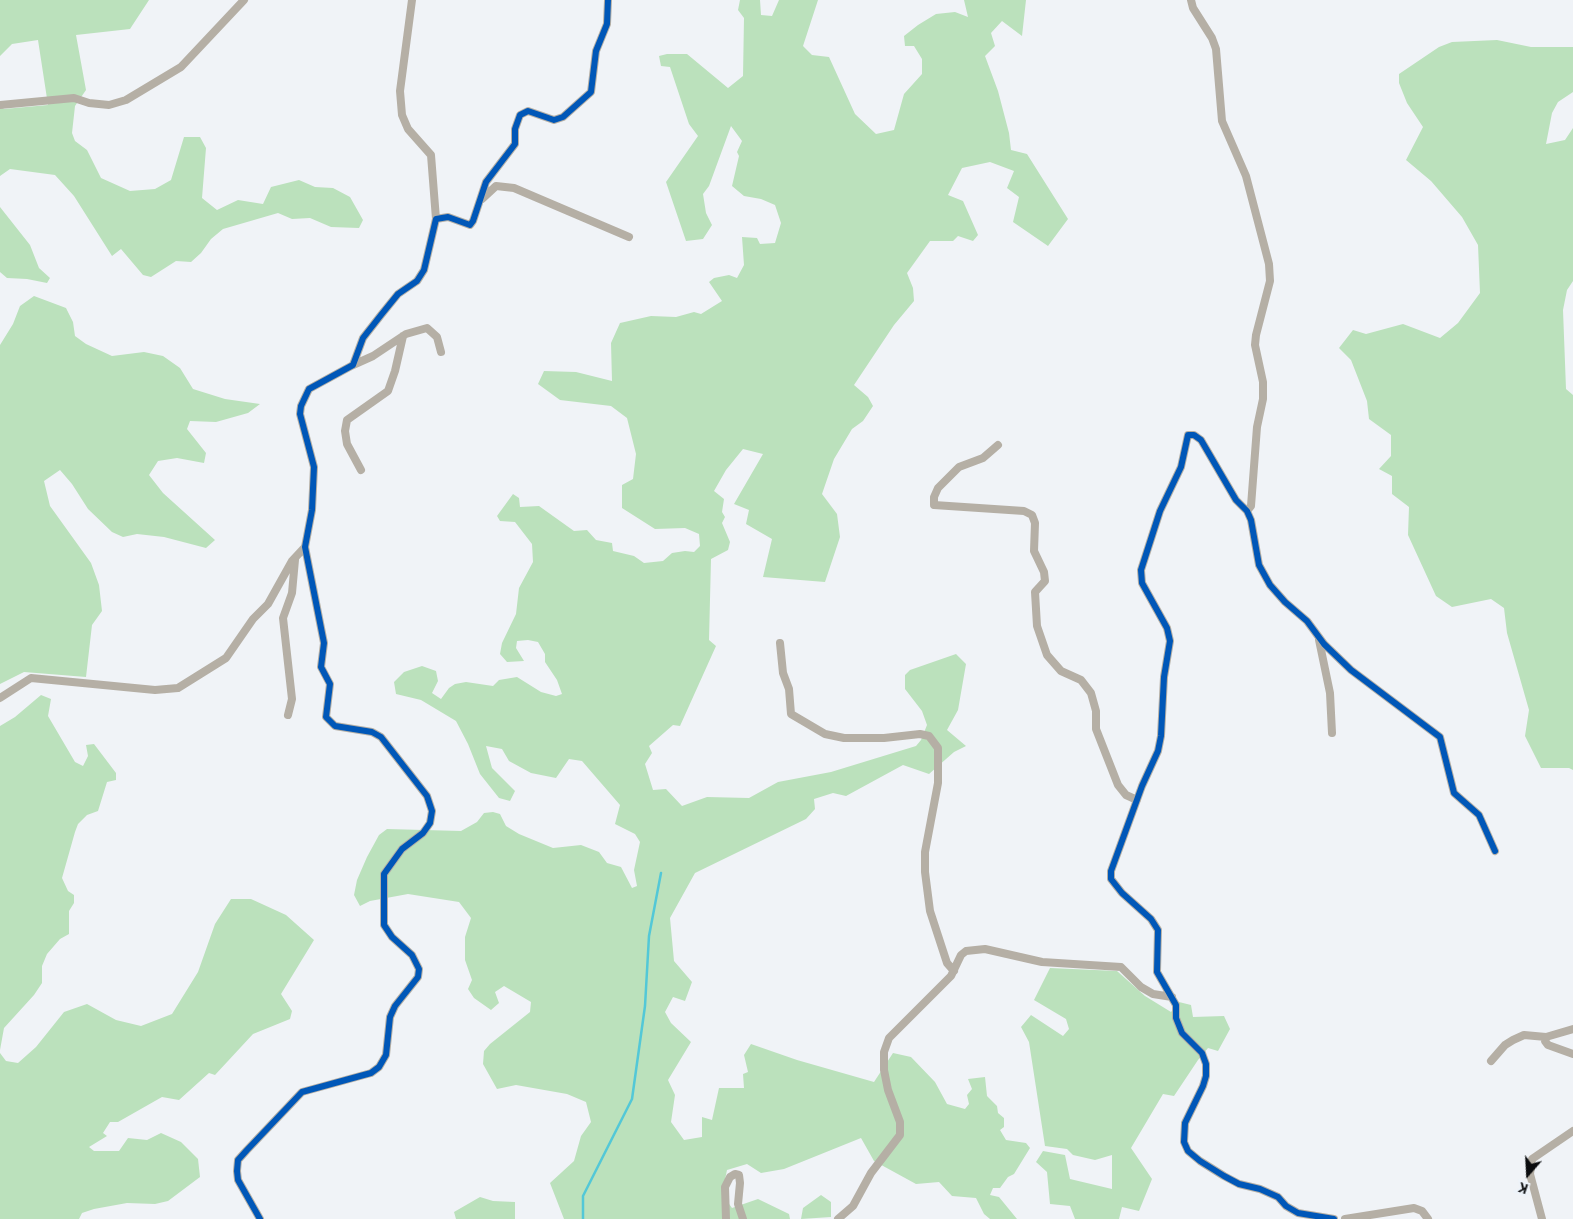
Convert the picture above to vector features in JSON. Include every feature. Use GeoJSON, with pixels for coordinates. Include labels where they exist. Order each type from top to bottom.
{"type":"FeatureCollection","features":[{"type":"Feature","properties":{"kind":"street"},"geometry":{"type":"LineString","coordinates":[[0,104],[74,98],[89,103],[110,105],[126,100],[181,67],[244,0]]}},
{"type":"Feature","properties":{"kind":"street"},"geometry":{"type":"LineString","coordinates":[[353,365],[363,338],[398,294],[418,281],[424,270],[436,219],[431,155],[408,129],[402,115],[400,92],[412,0]]}},
{"type":"Feature","properties":{"kind":"street"},"geometry":{"type":"LineString","coordinates":[[436,219],[448,217],[470,225],[492,170],[515,144],[517,122],[520,115],[528,111],[554,120],[563,117],[591,92],[596,51],[607,24],[608,0]]}},
{"type":"Feature","properties":{"kind":"street"},"geometry":{"type":"LineString","coordinates":[[1191,0],[1193,8],[1212,38],[1216,49],[1222,121],[1246,176],[1269,264],[1270,281],[1255,345],[1264,382],[1263,400],[1257,426],[1251,506],[1247,511]]}},
{"type":"Feature","properties":{"kind":"street"},"geometry":{"type":"LineString","coordinates":[[479,202],[496,186],[514,188],[629,238]]}},
{"type":"Feature","properties":{"kind":"street"},"geometry":{"type":"LineString","coordinates":[[260,1219],[238,1180],[237,1165],[246,1150],[302,1092],[371,1074],[379,1067],[386,1056],[390,1017],[395,1006],[418,977],[419,969],[412,955],[392,937],[384,925],[384,874],[402,849],[423,833],[430,823],[432,811],[427,796],[381,736],[372,732],[335,726],[326,717],[330,684],[321,666],[324,643],[305,548],[312,510],[314,467],[300,414],[301,406],[310,389],[373,356],[403,336],[427,328],[437,337],[441,352]]}},
{"type":"Feature","properties":{"kind":"street"},"geometry":{"type":"LineString","coordinates":[[361,470],[347,444],[345,431],[347,420],[388,391],[396,370],[403,336]]}},
{"type":"Feature","properties":{"kind":"street"},"geometry":{"type":"LineString","coordinates":[[1334,1219],[1298,1212],[1286,1206],[1278,1197],[1260,1189],[1239,1184],[1224,1176],[1188,1151],[1184,1142],[1185,1123],[1203,1086],[1206,1076],[1206,1064],[1202,1053],[1182,1033],[1172,997],[1157,972],[1158,930],[1151,919],[1122,893],[1111,880],[1111,871],[1158,750],[1164,678],[1170,641],[1167,628],[1142,582],[1141,570],[1160,511],[1181,467],[1188,434],[1194,435],[1201,440],[1236,500],[1247,511],[1251,520],[1259,565],[1270,585],[1318,633],[1324,644],[1351,670],[1440,737],[1454,794],[1478,815],[1495,852]]}},
{"type":"Feature","properties":{"kind":"street"},"geometry":{"type":"LineString","coordinates":[[998,445],[983,458],[959,467],[938,488],[934,497],[934,505],[1024,511],[1032,515],[1035,523],[1034,551],[1041,565],[1045,581],[1035,592],[1038,626],[1047,655],[1061,671],[1081,680],[1091,693],[1096,711],[1096,729],[1118,785],[1126,795],[1137,800]]}},
{"type":"Feature","properties":{"kind":"street"},"geometry":{"type":"LineString","coordinates":[[0,698],[31,678],[156,690],[178,688],[226,658],[253,619],[268,604],[295,558],[305,548]]}},
{"type":"Feature","properties":{"kind":"street"},"geometry":{"type":"LineString","coordinates":[[288,715],[292,699],[283,618],[292,593],[295,558]]}},
{"type":"Feature","properties":{"kind":"street"},"geometry":{"type":"LineString","coordinates":[[1318,633],[1330,693],[1332,734]]}},
{"type":"Feature","properties":{"kind":"street"},"geometry":{"type":"LineString","coordinates":[[780,642],[783,673],[789,689],[792,714],[824,734],[844,738],[884,738],[920,734],[929,736],[938,748],[938,783],[925,852],[926,872],[930,911],[947,963],[954,970]]}},
{"type":"Feature","properties":{"kind":"street"},"geometry":{"type":"LineString","coordinates":[[838,1219],[845,1217],[871,1173],[900,1135],[900,1122],[888,1090],[884,1070],[884,1052],[889,1038],[951,976],[961,954],[966,951],[984,948],[1042,962],[1121,967],[1140,988],[1153,994],[1172,997]]}},
{"type":"Feature","properties":{"kind":"street"},"geometry":{"type":"LineString","coordinates":[[1491,1061],[1513,1040],[1524,1035],[1546,1037],[1573,1029]]}},
{"type":"Feature","properties":{"kind":"street"},"geometry":{"type":"LineString","coordinates":[[1546,1037],[1545,1041],[1548,1045],[1573,1054]]}},
{"type":"Feature","properties":{"kind":"street"},"geometry":{"type":"LineString","coordinates":[[1542,1219],[1530,1174],[1532,1158],[1573,1131]]}},
{"type":"Feature","properties":{"kind":"street"},"geometry":{"type":"LineString","coordinates":[[726,1219],[725,1187],[730,1177],[735,1174],[739,1175],[738,1204],[743,1219]]}},
{"type":"Feature","properties":{"kind":"street"},"geometry":{"type":"LineString","coordinates":[[1345,1219],[1414,1208],[1422,1211],[1428,1219]]}},
{"type":"Feature","properties":{"kind":"green space"},"geometry":{"type":"Polygon","coordinates":[[[0,0],[149,0],[130,29],[76,35],[86,90],[75,106],[72,133],[75,141],[87,150],[101,178],[130,191],[155,189],[171,180],[184,137],[200,137],[206,148],[202,198],[217,210],[238,200],[263,204],[271,187],[299,180],[315,187],[333,188],[350,197],[363,220],[359,228],[331,227],[310,218],[292,219],[278,213],[223,229],[211,239],[201,253],[191,262],[176,261],[151,277],[143,275],[121,249],[112,256],[74,196],[55,175],[10,169],[0,176],[0,105],[4,109],[48,105],[38,40],[12,44],[0,56],[0,0]]]}},
{"type":"Feature","properties":{"kind":"green space"},"geometry":{"type":"Polygon","coordinates":[[[740,0],[760,0],[761,15],[772,16],[779,0],[818,0],[803,46],[812,55],[829,57],[855,114],[876,134],[894,130],[904,94],[922,74],[922,59],[914,46],[905,46],[904,36],[936,14],[955,12],[968,17],[964,0],[1026,0],[1022,36],[1002,21],[991,33],[995,46],[985,56],[998,91],[1009,133],[1011,150],[1027,154],[1068,219],[1048,246],[1013,222],[1019,197],[1007,188],[1014,171],[990,162],[962,168],[948,195],[963,201],[978,235],[973,241],[958,236],[953,241],[930,241],[907,273],[913,288],[914,301],[894,325],[854,385],[868,397],[873,406],[863,421],[852,429],[834,459],[822,494],[837,514],[840,537],[825,582],[763,577],[772,539],[746,524],[749,510],[734,504],[763,454],[743,449],[726,470],[714,491],[724,499],[722,512],[725,517],[722,523],[730,542],[728,550],[711,559],[709,640],[716,646],[680,726],[673,725],[649,746],[652,753],[645,764],[653,790],[666,789],[682,806],[707,797],[749,798],[778,782],[831,772],[916,746],[921,740],[927,725],[922,711],[905,689],[905,675],[910,670],[956,654],[966,664],[958,710],[947,730],[966,746],[954,752],[929,774],[903,765],[846,796],[833,793],[814,799],[815,809],[806,819],[695,873],[670,918],[674,961],[692,982],[685,1001],[673,997],[665,1012],[671,1023],[691,1042],[668,1080],[675,1095],[671,1122],[684,1140],[702,1137],[702,1117],[712,1120],[719,1088],[744,1088],[743,1074],[748,1072],[744,1055],[751,1044],[797,1060],[874,1082],[893,1053],[911,1057],[935,1082],[947,1104],[965,1109],[969,1104],[967,1095],[972,1089],[968,1079],[985,1077],[987,1096],[997,1106],[998,1113],[1004,1118],[1004,1127],[1000,1130],[1006,1140],[1026,1143],[1030,1148],[1014,1174],[1008,1177],[1000,1188],[993,1188],[990,1195],[999,1197],[1017,1219],[990,1219],[984,1214],[976,1198],[952,1196],[939,1182],[916,1184],[874,1161],[861,1138],[784,1169],[761,1173],[747,1164],[727,1170],[722,1194],[732,1208],[758,1199],[789,1214],[790,1219],[564,1219],[550,1183],[574,1161],[581,1136],[591,1122],[586,1102],[567,1094],[516,1085],[497,1089],[483,1064],[484,1051],[530,1012],[531,1002],[504,986],[495,992],[499,1003],[491,1010],[474,998],[468,989],[472,980],[465,960],[465,937],[471,918],[459,902],[408,894],[370,901],[360,906],[354,895],[357,880],[367,857],[379,835],[387,829],[461,831],[477,822],[484,813],[493,812],[500,814],[506,826],[519,834],[553,848],[581,845],[599,852],[607,863],[621,867],[632,888],[637,886],[634,870],[640,842],[635,834],[615,824],[620,805],[582,761],[569,759],[556,778],[531,773],[509,761],[502,749],[486,746],[492,768],[515,791],[510,801],[499,798],[480,774],[456,721],[421,700],[396,694],[394,682],[404,672],[422,666],[436,671],[438,681],[432,693],[441,699],[449,688],[455,684],[466,682],[493,686],[499,680],[517,677],[541,692],[556,696],[562,694],[557,680],[545,662],[545,654],[538,642],[528,640],[517,641],[516,648],[524,661],[507,662],[500,654],[502,643],[516,614],[519,588],[533,562],[532,544],[515,522],[500,521],[497,516],[513,494],[519,498],[520,507],[539,506],[574,531],[587,530],[596,540],[612,543],[613,551],[634,556],[644,563],[663,561],[672,553],[694,552],[700,546],[699,534],[685,528],[655,529],[622,508],[622,485],[633,479],[636,454],[627,418],[611,406],[560,400],[538,384],[544,371],[576,372],[612,381],[611,343],[620,323],[651,316],[676,317],[694,312],[701,314],[722,301],[709,282],[714,278],[729,275],[737,278],[744,265],[742,237],[757,238],[760,244],[775,243],[781,223],[775,205],[761,199],[744,196],[732,186],[739,156],[737,152],[742,141],[731,126],[709,186],[703,194],[706,213],[712,225],[703,239],[686,241],[666,182],[698,136],[689,124],[670,67],[661,66],[659,56],[687,54],[728,88],[743,76],[744,18],[738,10],[740,0]]]}},
{"type":"Feature","properties":{"kind":"green space"},"geometry":{"type":"Polygon","coordinates":[[[1497,40],[1531,47],[1573,47],[1573,92],[1558,102],[1552,113],[1546,144],[1565,140],[1573,128],[1573,281],[1567,290],[1563,310],[1566,389],[1573,395],[1573,770],[1569,768],[1541,768],[1525,736],[1529,710],[1507,633],[1504,608],[1491,599],[1452,607],[1436,596],[1408,535],[1409,507],[1392,494],[1392,476],[1379,469],[1391,456],[1391,435],[1369,419],[1367,401],[1351,360],[1339,348],[1353,330],[1366,334],[1403,324],[1440,338],[1458,323],[1480,293],[1478,245],[1462,217],[1431,181],[1406,160],[1423,127],[1407,103],[1399,83],[1399,74],[1439,47],[1452,42],[1497,40]]]}},
{"type":"Feature","properties":{"kind":"green space"},"geometry":{"type":"Polygon","coordinates":[[[0,207],[30,245],[39,268],[50,278],[47,283],[7,278],[0,272],[0,207]]]}},
{"type":"Feature","properties":{"kind":"green space"},"geometry":{"type":"Polygon","coordinates":[[[34,296],[66,308],[73,322],[75,336],[86,344],[112,356],[144,352],[163,356],[180,368],[193,389],[225,399],[260,404],[248,413],[216,422],[190,421],[187,429],[206,453],[204,463],[177,458],[158,461],[149,475],[163,493],[215,540],[206,548],[164,537],[137,534],[123,537],[112,532],[88,509],[72,484],[60,470],[44,481],[50,506],[91,563],[99,585],[102,611],[92,625],[86,677],[24,672],[0,684],[0,345],[13,324],[20,306],[34,296]]]}},
{"type":"Feature","properties":{"kind":"green space"},"geometry":{"type":"Polygon","coordinates":[[[41,695],[51,699],[48,716],[75,762],[83,766],[88,756],[86,745],[94,744],[116,773],[116,780],[107,782],[98,811],[87,815],[78,824],[75,832],[62,878],[68,891],[74,895],[74,903],[69,911],[69,934],[60,939],[47,954],[42,966],[42,983],[34,995],[4,1028],[0,1050],[0,726],[15,717],[41,695]]]}},
{"type":"Feature","properties":{"kind":"green space"},"geometry":{"type":"Polygon","coordinates":[[[231,899],[251,899],[286,915],[314,940],[281,994],[292,1011],[290,1019],[253,1034],[215,1075],[209,1073],[179,1100],[162,1097],[118,1122],[110,1122],[103,1133],[107,1136],[89,1147],[94,1151],[119,1151],[128,1138],[147,1140],[161,1133],[181,1142],[198,1159],[200,1177],[168,1201],[155,1204],[127,1203],[94,1209],[82,1213],[79,1219],[0,1219],[0,1053],[6,1061],[18,1063],[36,1047],[64,1012],[87,1004],[116,1020],[141,1026],[172,1014],[198,972],[215,924],[231,899]]]}},
{"type":"Feature","properties":{"kind":"green space"},"geometry":{"type":"Polygon","coordinates":[[[1050,968],[1117,971],[1145,996],[1171,1012],[1179,1002],[1191,1005],[1193,1017],[1224,1016],[1230,1029],[1218,1051],[1208,1048],[1174,1096],[1163,1094],[1131,1148],[1152,1179],[1139,1211],[1122,1207],[1119,1219],[1075,1219],[1070,1206],[1050,1204],[1047,1172],[1036,1162],[1043,1151],[1065,1155],[1070,1179],[1112,1189],[1112,1155],[1095,1160],[1073,1155],[1067,1149],[1045,1146],[1029,1042],[1021,1027],[1031,1015],[1063,1036],[1069,1029],[1066,1019],[1034,1000],[1050,968]]]}},
{"type":"Feature","properties":{"kind":"green space"},"geometry":{"type":"Polygon","coordinates":[[[821,1195],[831,1202],[831,1217],[801,1219],[803,1208],[821,1195]]]}},
{"type":"Feature","properties":{"kind":"green space"},"geometry":{"type":"Polygon","coordinates":[[[480,1197],[493,1201],[515,1202],[515,1219],[456,1219],[454,1212],[480,1197]]]}},
{"type":"Feature","properties":{"kind":"waterway"},"geometry":{"type":"LineString","coordinates":[[583,1219],[583,1196],[632,1099],[645,1006],[649,936],[661,873]]}},
{"type":"Feature","properties":{"kind":"cycle path"},"geometry":{"type":"LineString","coordinates":[[260,1219],[238,1180],[238,1160],[302,1092],[371,1073],[379,1067],[386,1055],[390,1017],[395,1006],[418,977],[419,969],[412,955],[392,937],[384,925],[384,874],[402,849],[423,833],[430,823],[432,811],[427,796],[381,737],[372,732],[335,726],[326,717],[330,684],[321,667],[324,643],[305,547],[312,510],[314,467],[300,414],[301,406],[309,389],[353,365],[363,338],[398,294],[417,281],[424,270],[436,219],[448,217],[470,225],[486,182],[515,144],[515,129],[520,115],[528,111],[554,120],[563,117],[591,92],[596,51],[607,24],[608,0]]}},
{"type":"Feature","properties":{"kind":"cycle path"},"geometry":{"type":"LineString","coordinates":[[1334,1219],[1298,1213],[1286,1206],[1278,1197],[1260,1189],[1239,1184],[1200,1161],[1188,1151],[1184,1142],[1185,1123],[1203,1086],[1206,1076],[1206,1064],[1202,1053],[1182,1033],[1176,1018],[1176,1005],[1157,972],[1158,930],[1151,919],[1122,893],[1111,879],[1111,871],[1142,786],[1158,751],[1161,736],[1164,677],[1170,641],[1167,628],[1142,583],[1141,570],[1160,511],[1181,467],[1188,435],[1194,435],[1201,440],[1236,500],[1247,511],[1251,520],[1259,565],[1270,585],[1285,602],[1307,621],[1324,644],[1351,670],[1440,737],[1454,793],[1479,815],[1495,851]]}}]}
